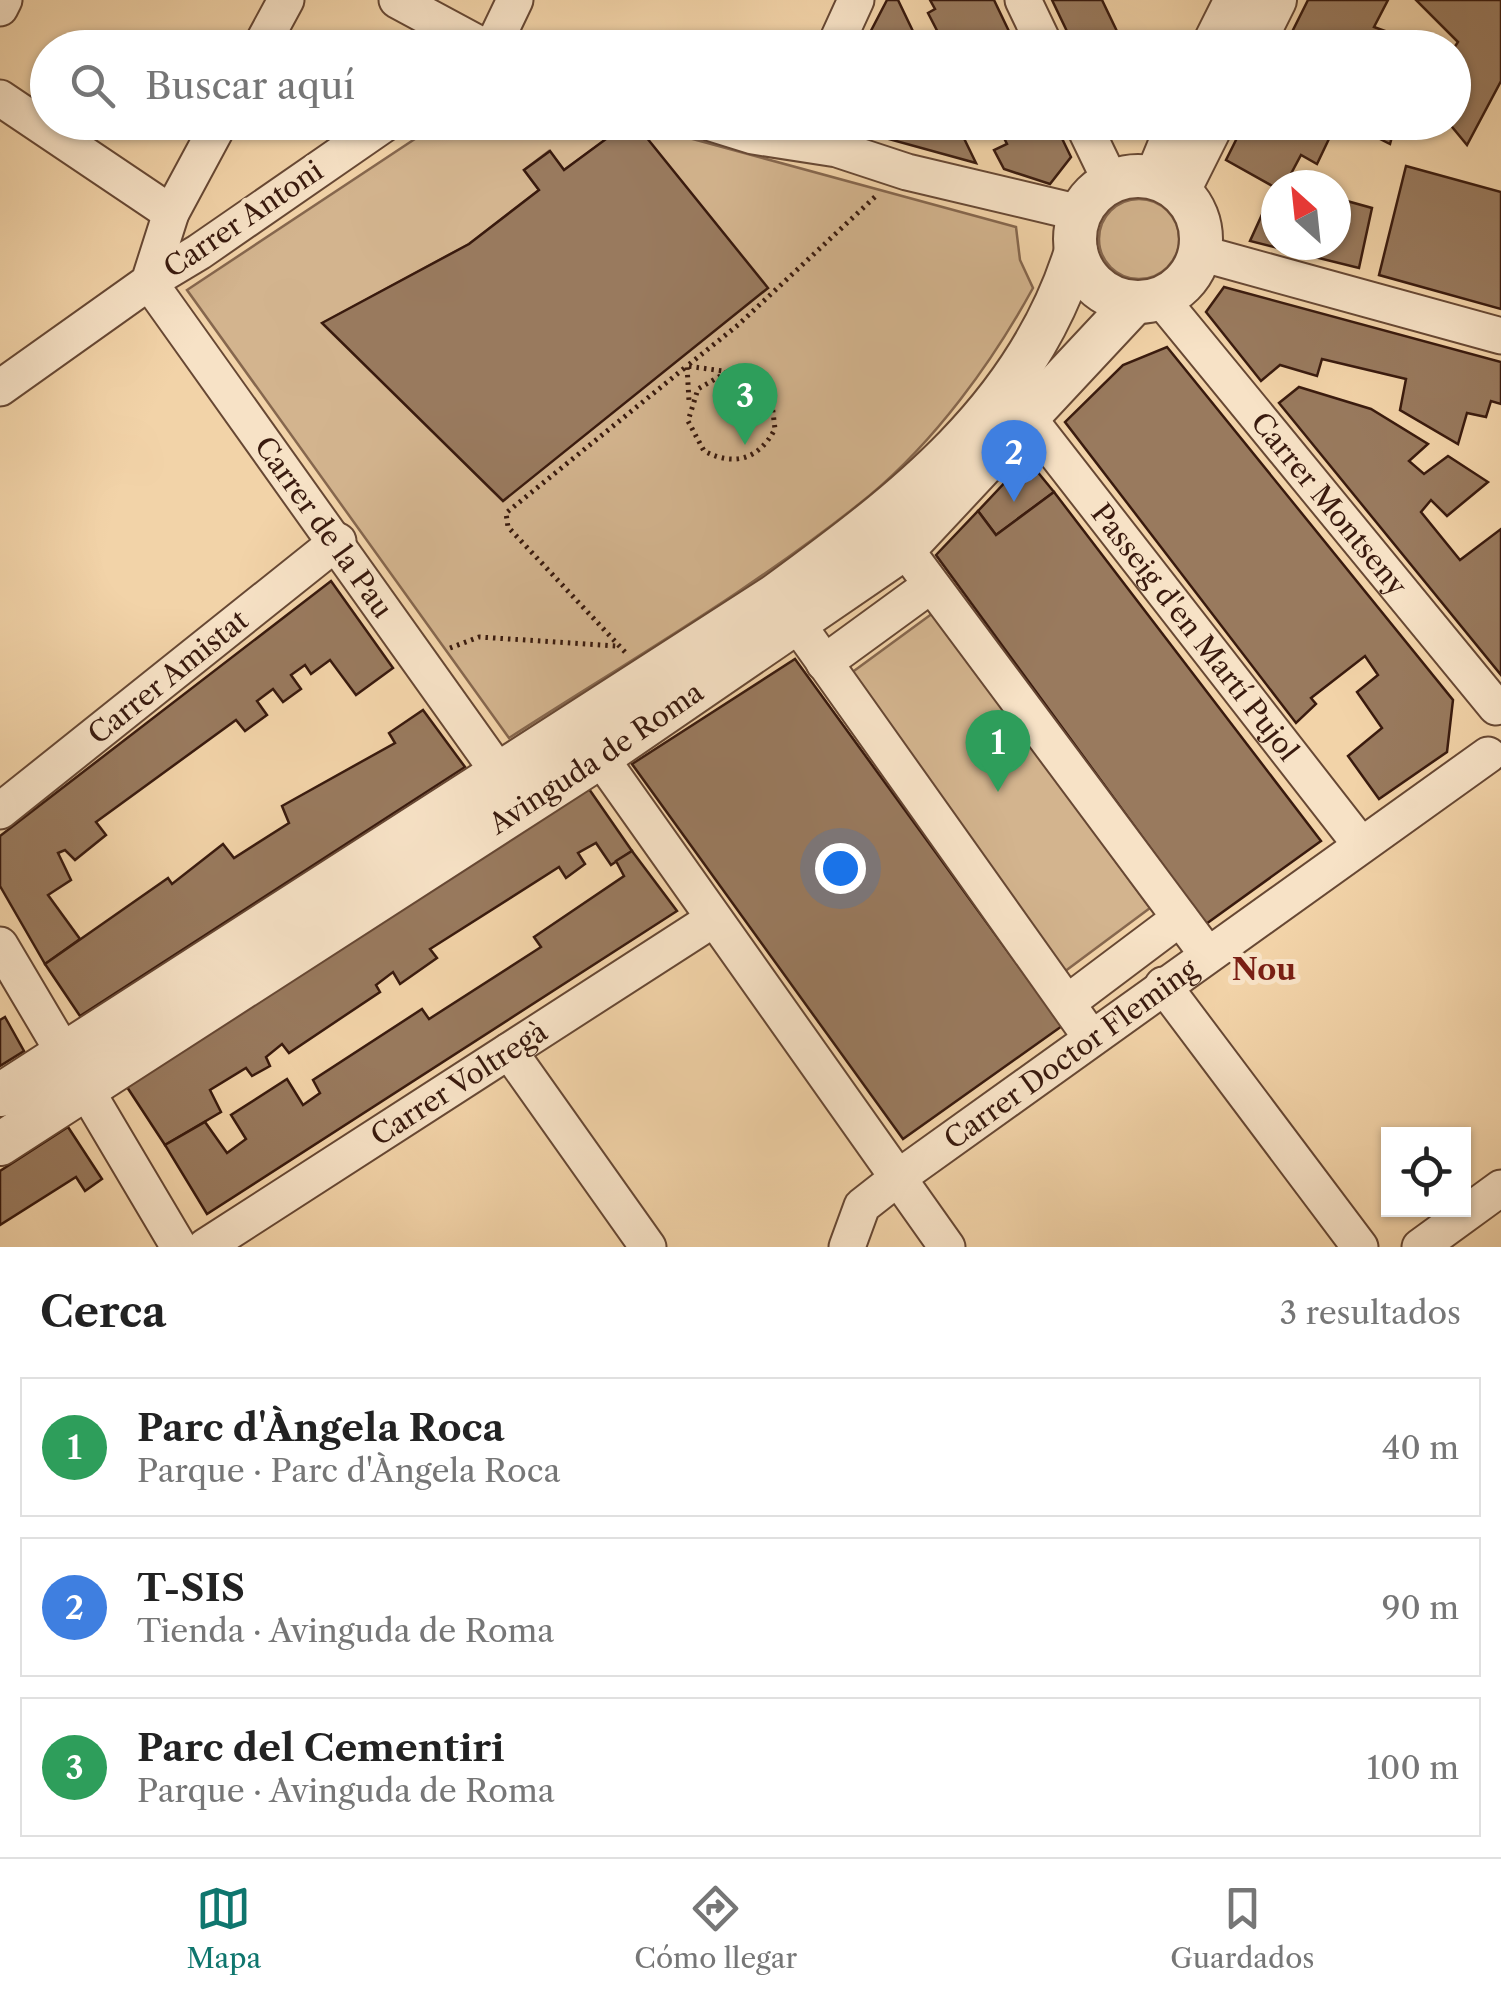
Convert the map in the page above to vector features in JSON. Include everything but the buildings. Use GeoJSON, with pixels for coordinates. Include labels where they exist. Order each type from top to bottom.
{"type":"FeatureCollection","features":[{"type":"Feature","properties":{"kind":"street"},"geometry":{"type":"LineString","coordinates":[[0,8],[4,0]]}},
{"type":"Feature","properties":{"kind":"street"},"geometry":{"type":"LineString","coordinates":[[270,30],[286,0]]}},
{"type":"Feature","properties":{"kind":"street"},"geometry":{"type":"LineString","coordinates":[[397,0],[454,30]]}},
{"type":"Feature","properties":{"kind":"street"},"geometry":{"type":"LineString","coordinates":[[499,30],[515,0]]}},
{"type":"Feature","properties":{"kind":"street"},"geometry":{"type":"LineString","coordinates":[[842,30],[856,0]]}},
{"type":"Feature","properties":{"kind":"street"},"geometry":{"type":"LineString","coordinates":[[1023,0],[1037,30]]}},
{"type":"Feature","properties":{"kind":"street"},"geometry":{"type":"LineString","coordinates":[[1221,30],[1236,0]]}},
{"type":"Feature","properties":{"kind":"street"},"geometry":{"type":"LineString","coordinates":[[1260,30],[1275,0]]}},
{"type":"Feature","properties":{"kind":"street"},"geometry":{"type":"LineString","coordinates":[[0,98],[30,118]]}},
{"type":"Feature","properties":{"kind":"street"},"geometry":{"type":"LineString","coordinates":[[62,140],[170,214]]}},
{"type":"Feature","properties":{"kind":"street"},"geometry":{"type":"LineString","coordinates":[[149,282],[170,214],[210,140]]}},
{"type":"Feature","properties":{"kind":"street","name":"Carrer Antoni"},"geometry":{"type":"LineString","coordinates":[[0,388],[360,140]]}},
{"type":"Feature","properties":{"kind":"street"},"geometry":{"type":"LineString","coordinates":[[820,140],[1078,232]]}},
{"type":"Feature","properties":{"kind":"street"},"geometry":{"type":"LineString","coordinates":[[1091,140],[1111,182]]}},
{"type":"Feature","properties":{"kind":"street"},"geometry":{"type":"LineString","coordinates":[[1167,184],[1176,140]]}},
{"type":"Feature","properties":{"kind":"street"},"geometry":{"type":"LineString","coordinates":[[1167,184],[1200,140]]}},
{"type":"Feature","properties":{"kind":"street"},"geometry":{"type":"LineString","coordinates":[[1134,176],[1167,184],[1198,219],[1200,253],[1186,280],[1148,301],[1107,295],[1086,276],[1078,232],[1093,195],[1111,182],[1134,176]]}},
{"type":"Feature","properties":{"kind":"street","name":"Avinguda de Roma"},"geometry":{"type":"LineString","coordinates":[[893,533],[1029,359],[1058,306],[1078,232]]}},
{"type":"Feature","properties":{"kind":"street"},"geometry":{"type":"LineString","coordinates":[[1200,253],[1501,336]]}},
{"type":"Feature","properties":{"kind":"street","name":"Carrer de la Pau"},"geometry":{"type":"LineString","coordinates":[[149,282],[338,541],[500,774]]}},
{"type":"Feature","properties":{"kind":"street","name":"Avinguda de Roma"},"geometry":{"type":"LineString","coordinates":[[0,1144],[600,758],[787,610],[893,533],[1029,418],[1148,301]]}},
{"type":"Feature","properties":{"kind":"street","name":"Carrer Montseny"},"geometry":{"type":"LineString","coordinates":[[1148,301],[1498,706]]}},
{"type":"Feature","properties":{"kind":"street","name":"Passeig d'en Martí Pujol"},"geometry":{"type":"LineString","coordinates":[[1029,418],[1361,845]]}},
{"type":"Feature","properties":{"kind":"street"},"geometry":{"type":"LineString","coordinates":[[893,533],[1208,954]]}},
{"type":"Feature","properties":{"kind":"street","name":"Carrer Amistat"},"geometry":{"type":"LineString","coordinates":[[0,811],[338,541]]}},
{"type":"Feature","properties":{"kind":"street"},"geometry":{"type":"LineString","coordinates":[[824,664],[931,585]]}},
{"type":"Feature","properties":{"kind":"street"},"geometry":{"type":"LineString","coordinates":[[787,610],[1090,1036]]}},
{"type":"Feature","properties":{"kind":"street","name":"Avinguda de Roma"},"geometry":{"type":"LineString","coordinates":[[0,1095],[500,774],[787,610]]}},
{"type":"Feature","properties":{"kind":"street"},"geometry":{"type":"LineString","coordinates":[[1494,760],[1481,735],[1498,706]]}},
{"type":"Feature","properties":{"kind":"street"},"geometry":{"type":"LineString","coordinates":[[600,758],[947,1247]]}},
{"type":"Feature","properties":{"kind":"street","name":"Carrer Doctor Fleming"},"geometry":{"type":"LineString","coordinates":[[848,1247],[862,1206],[899,1176],[1361,845],[1494,760]]}},
{"type":"Feature","properties":{"kind":"street"},"geometry":{"type":"LineString","coordinates":[[1067,1002],[1180,918]]}},
{"type":"Feature","properties":{"kind":"street","name":"Carrer Voltregà"},"geometry":{"type":"LineString","coordinates":[[205,1247],[712,920]]}},
{"type":"Feature","properties":{"kind":"street"},"geometry":{"type":"LineString","coordinates":[[0,946],[179,1247]]}},
{"type":"Feature","properties":{"kind":"street"},"geometry":{"type":"LineString","coordinates":[[1163,986],[1360,1247]]}},
{"type":"Feature","properties":{"kind":"street"},"geometry":{"type":"LineString","coordinates":[[509,1051],[648,1247]]}},
{"type":"Feature","properties":{"kind":"street"},"geometry":{"type":"LineString","coordinates":[[1420,1247],[1501,1188]]}},
{"type":"Feature","properties":{"kind":"path"},"geometry":{"type":"LineString","coordinates":[[631,659],[508,526],[506,514],[688,366],[907,172]]}},
{"type":"Feature","properties":{"kind":"path"},"geometry":{"type":"LineString","coordinates":[[688,366],[760,382],[772,395],[775,429],[767,444],[737,460],[704,451],[693,438],[688,366]]}},
{"type":"Feature","properties":{"kind":"path"},"geometry":{"type":"LineString","coordinates":[[690,404],[698,389],[728,372]]}},
{"type":"Feature","properties":{"kind":"path"},"geometry":{"type":"LineString","coordinates":[[446,650],[480,637],[620,647]]}},
{"type":"Feature","properties":{"kind":"shaded area"},"geometry":{"type":"Polygon","coordinates":[[[413,140],[605,140],[564,170],[549,151],[524,170],[539,190],[469,244],[323,323],[767,288],[648,140],[696,140],[1016,227],[1020,260],[1033,288],[960,400],[917,451],[869,496],[738,592],[509,738],[187,290],[413,140]]]}},
{"type":"Feature","properties":{"kind":"shaded area"},"geometry":{"type":"Polygon","coordinates":[[[1139,199],[1154,202],[1167,211],[1176,224],[1176,254],[1167,267],[1154,276],[1139,279],[1124,276],[1111,267],[1102,254],[1099,239],[1102,224],[1111,211],[1124,202],[1139,199]]]}},
{"type":"Feature","properties":{"kind":"shaded area"},"geometry":{"type":"Polygon","coordinates":[[[933,613],[1150,908],[1064,972],[847,676],[933,613]]]}},
{"type":"Feature","properties":{"kind":"place","name":"Parc del Cementiri"},"geometry":{"type":"Point","coordinates":[745,445]}},
{"type":"Feature","properties":{"kind":"place","name":"T-SIS"},"geometry":{"type":"Point","coordinates":[1014,502]}},
{"type":"Feature","properties":{"kind":"place","name":"Parc d'Àngela Roca"},"geometry":{"type":"Point","coordinates":[998,792]}},
{"type":"Feature","properties":{"kind":"district","name":"Nou"},"geometry":{"type":"Point","coordinates":[1264,969]}}]}
